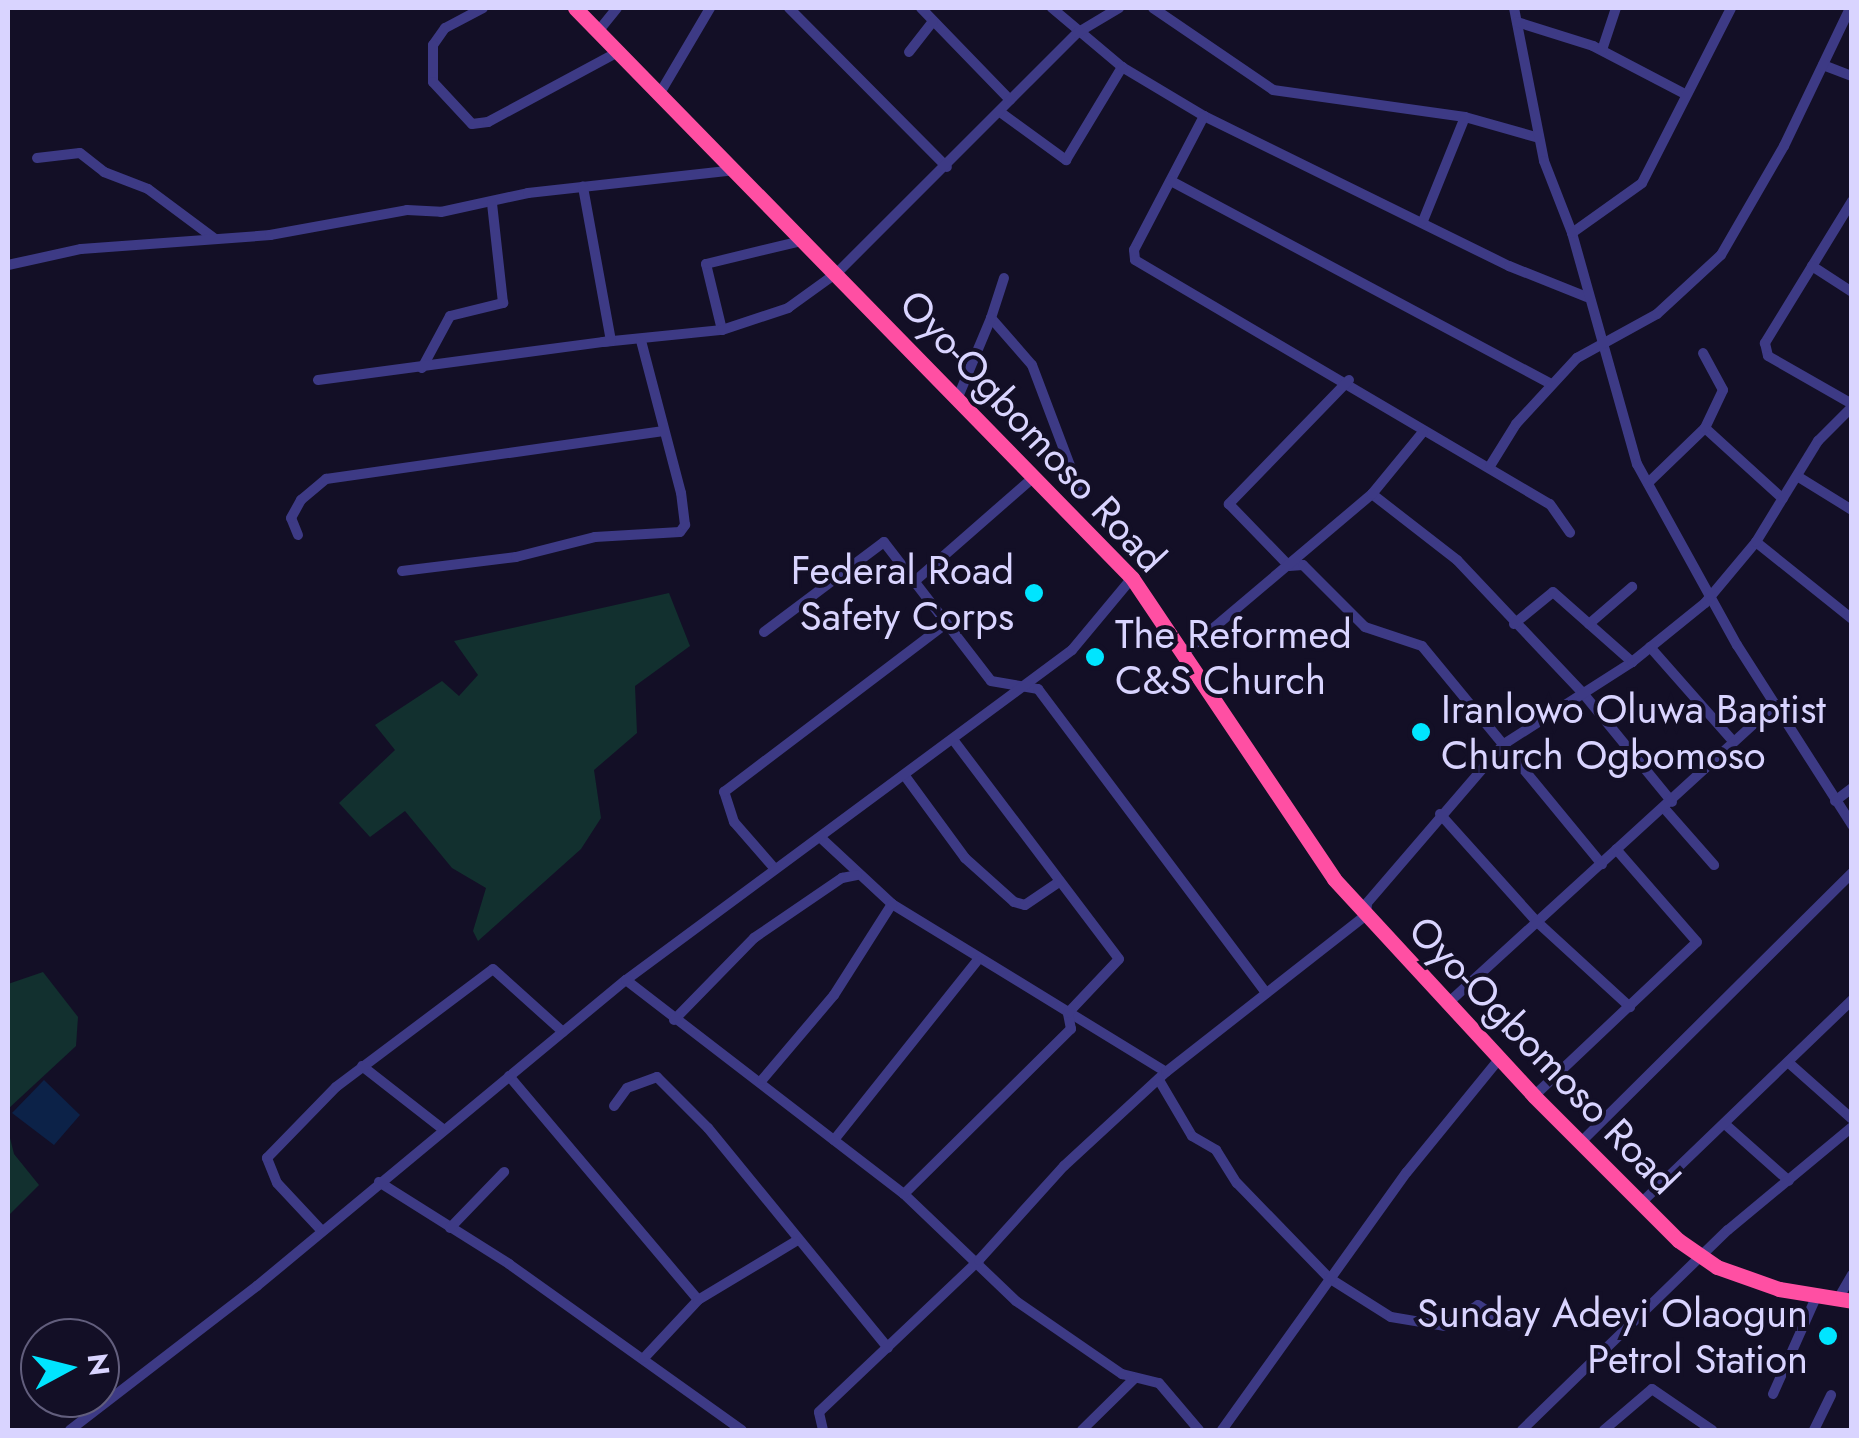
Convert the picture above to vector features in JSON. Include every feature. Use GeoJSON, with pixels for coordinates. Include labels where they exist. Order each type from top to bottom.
{"type":"FeatureCollection","features":[{"type":"Feature","properties":{"kind":"highway","name":"Oyo-Ogbomoso Road"},"geometry":{"type":"LineString","coordinates":[[575,8],[838,272],[1132,578],[1317,856],[1446,1005],[1534,1096],[1641,1204],[1702,1256],[1752,1281],[1845,1300]]}},
{"type":"Feature","properties":{"kind":"street"},"geometry":{"type":"LineString","coordinates":[[483,8],[444,28],[433,45],[433,82],[472,124],[488,122],[620,50]]}},
{"type":"Feature","properties":{"kind":"street"},"geometry":{"type":"LineString","coordinates":[[600,30],[617,8]]}},
{"type":"Feature","properties":{"kind":"street"},"geometry":{"type":"LineString","coordinates":[[660,93],[710,8]]}},
{"type":"Feature","properties":{"kind":"street"},"geometry":{"type":"LineString","coordinates":[[789,8],[948,167]]}},
{"type":"Feature","properties":{"kind":"street"},"geometry":{"type":"LineString","coordinates":[[921,8],[1010,100]]}},
{"type":"Feature","properties":{"kind":"street"},"geometry":{"type":"LineString","coordinates":[[1052,8],[1077,34],[1122,66],[1204,116],[1587,297]]}},
{"type":"Feature","properties":{"kind":"street"},"geometry":{"type":"LineString","coordinates":[[603,342],[722,330],[788,308],[838,272],[948,167],[1077,34],[1118,8]]}},
{"type":"Feature","properties":{"kind":"street"},"geometry":{"type":"LineString","coordinates":[[1153,8],[1274,90],[1465,116],[1539,138]]}},
{"type":"Feature","properties":{"kind":"street"},"geometry":{"type":"LineString","coordinates":[[1514,8],[1539,138],[1572,233],[1599,348],[1648,483],[1775,705],[1852,825]]}},
{"type":"Feature","properties":{"kind":"street"},"geometry":{"type":"LineString","coordinates":[[1602,50],[1616,8]]}},
{"type":"Feature","properties":{"kind":"street"},"geometry":{"type":"LineString","coordinates":[[1572,233],[1642,183],[1731,8]]}},
{"type":"Feature","properties":{"kind":"street"},"geometry":{"type":"LineString","coordinates":[[1490,466],[1550,384],[1599,348],[1657,314],[1721,255],[1850,8]]}},
{"type":"Feature","properties":{"kind":"street"},"geometry":{"type":"LineString","coordinates":[[909,52],[932,21]]}},
{"type":"Feature","properties":{"kind":"street"},"geometry":{"type":"LineString","coordinates":[[1517,22],[1602,50],[1685,94]]}},
{"type":"Feature","properties":{"kind":"street"},"geometry":{"type":"LineString","coordinates":[[1000,112],[1066,160],[1122,66]]}},
{"type":"Feature","properties":{"kind":"street"},"geometry":{"type":"LineString","coordinates":[[1822,66],[1852,76]]}},
{"type":"Feature","properties":{"kind":"street"},"geometry":{"type":"LineString","coordinates":[[1204,116],[1134,250],[1135,260],[1349,380],[1423,432],[1490,466],[1550,504],[1570,533]]}},
{"type":"Feature","properties":{"kind":"street"},"geometry":{"type":"LineString","coordinates":[[1423,221],[1465,116]]}},
{"type":"Feature","properties":{"kind":"street"},"geometry":{"type":"LineString","coordinates":[[37,158],[80,154],[104,172],[158,196],[215,238]]}},
{"type":"Feature","properties":{"kind":"street"},"geometry":{"type":"LineString","coordinates":[[8,265],[81,250],[215,238],[492,203],[582,187],[738,170]]}},
{"type":"Feature","properties":{"kind":"street"},"geometry":{"type":"LineString","coordinates":[[1171,181],[1550,384]]}},
{"type":"Feature","properties":{"kind":"street"},"geometry":{"type":"LineString","coordinates":[[318,380],[611,341],[582,187]]}},
{"type":"Feature","properties":{"kind":"street"},"geometry":{"type":"LineString","coordinates":[[823,1430],[819,1412],[978,1260],[1064,1166],[1162,1076],[1366,915],[1367,903],[1504,744],[1632,662],[1712,595],[1756,542],[1818,441],[1852,405],[1768,356],[1764,343],[1768,328],[1852,201]]}},
{"type":"Feature","properties":{"kind":"street"},"geometry":{"type":"LineString","coordinates":[[422,368],[450,316],[503,303],[492,203]]}},
{"type":"Feature","properties":{"kind":"street"},"geometry":{"type":"LineString","coordinates":[[722,330],[706,264],[806,240]]}},
{"type":"Feature","properties":{"kind":"street"},"geometry":{"type":"LineString","coordinates":[[1812,266],[1852,292]]}},
{"type":"Feature","properties":{"kind":"street"},"geometry":{"type":"LineString","coordinates":[[958,396],[1004,278]]}},
{"type":"Feature","properties":{"kind":"street"},"geometry":{"type":"LineString","coordinates":[[990,318],[1032,365],[1078,487]]}},
{"type":"Feature","properties":{"kind":"street"},"geometry":{"type":"LineString","coordinates":[[402,572],[516,557],[596,537],[680,532],[685,525],[681,493],[641,340]]}},
{"type":"Feature","properties":{"kind":"street"},"geometry":{"type":"LineString","coordinates":[[1648,483],[1705,428],[1723,384],[1703,352]]}},
{"type":"Feature","properties":{"kind":"street"},"geometry":{"type":"LineString","coordinates":[[1289,566],[1229,498],[1349,380]]}},
{"type":"Feature","properties":{"kind":"street"},"geometry":{"type":"LineString","coordinates":[[1705,428],[1782,499]]}},
{"type":"Feature","properties":{"kind":"street"},"geometry":{"type":"LineString","coordinates":[[298,535],[291,518],[301,500],[326,479],[664,431]]}},
{"type":"Feature","properties":{"kind":"street"},"geometry":{"type":"LineString","coordinates":[[1184,652],[1372,494],[1423,432]]}},
{"type":"Feature","properties":{"kind":"street"},"geometry":{"type":"LineString","coordinates":[[915,582],[1034,476]]}},
{"type":"Feature","properties":{"kind":"street"},"geometry":{"type":"LineString","coordinates":[[1797,476],[1852,510]]}},
{"type":"Feature","properties":{"kind":"street"},"geometry":{"type":"LineString","coordinates":[[1372,494],[1448,551],[1582,692],[1714,865]]}},
{"type":"Feature","properties":{"kind":"street"},"geometry":{"type":"LineString","coordinates":[[764,632],[878,540],[991,681],[1038,689],[1266,993]]}},
{"type":"Feature","properties":{"kind":"street"},"geometry":{"type":"LineString","coordinates":[[1756,542],[1852,619]]}},
{"type":"Feature","properties":{"kind":"street"},"geometry":{"type":"LineString","coordinates":[[1289,566],[1303,565],[1379,637],[1422,646],[1602,864]]}},
{"type":"Feature","properties":{"kind":"street"},"geometry":{"type":"LineString","coordinates":[[70,1430],[626,980],[954,742],[1022,685],[1072,650],[1132,578]]}},
{"type":"Feature","properties":{"kind":"street"},"geometry":{"type":"LineString","coordinates":[[1588,624],[1632,587]]}},
{"type":"Feature","properties":{"kind":"street"},"geometry":{"type":"LineString","coordinates":[[1514,624],[1548,592],[1632,662]]}},
{"type":"Feature","properties":{"kind":"street"},"geometry":{"type":"LineString","coordinates":[[775,869],[734,822],[724,792],[945,624]]}},
{"type":"Feature","properties":{"kind":"street"},"geometry":{"type":"LineString","coordinates":[[1650,647],[1733,741]]}},
{"type":"Feature","properties":{"kind":"street"},"geometry":{"type":"LineString","coordinates":[[1446,1005],[1775,705]]}},
{"type":"Feature","properties":{"kind":"street"},"geometry":{"type":"LineString","coordinates":[[954,742],[1119,958],[1068,1012]]}},
{"type":"Feature","properties":{"kind":"street"},"geometry":{"type":"LineString","coordinates":[[905,776],[965,858],[1014,902],[1024,905],[1058,882]]}},
{"type":"Feature","properties":{"kind":"street"},"geometry":{"type":"LineString","coordinates":[[1834,802],[1852,788]]}},
{"type":"Feature","properties":{"kind":"street"},"geometry":{"type":"LineString","coordinates":[[1440,814],[1630,1007]]}},
{"type":"Feature","properties":{"kind":"street"},"geometry":{"type":"LineString","coordinates":[[822,838],[892,904],[977,961],[1068,1012],[1162,1076],[1192,1136],[1216,1150],[1237,1183],[1329,1278],[1391,1317],[1446,1326],[1478,1305],[1510,1326]]}},
{"type":"Feature","properties":{"kind":"street"},"geometry":{"type":"LineString","coordinates":[[1534,1096],[1697,942],[1616,849]]}},
{"type":"Feature","properties":{"kind":"street"},"geometry":{"type":"LineString","coordinates":[[1581,1142],[1852,873]]}},
{"type":"Feature","properties":{"kind":"street"},"geometry":{"type":"LineString","coordinates":[[674,1020],[754,938],[842,878],[857,875]]}},
{"type":"Feature","properties":{"kind":"street"},"geometry":{"type":"LineString","coordinates":[[762,1080],[834,995],[892,904]]}},
{"type":"Feature","properties":{"kind":"street"},"geometry":{"type":"LineString","coordinates":[[834,1140],[977,961]]}},
{"type":"Feature","properties":{"kind":"street"},"geometry":{"type":"LineString","coordinates":[[321,1230],[277,1183],[267,1158],[362,1066],[493,968],[563,1032]]}},
{"type":"Feature","properties":{"kind":"street"},"geometry":{"type":"LineString","coordinates":[[626,980],[674,1020],[762,1080],[904,1194],[978,1260],[1016,1301],[1135,1378],[1159,1383],[1200,1430]]}},
{"type":"Feature","properties":{"kind":"street"},"geometry":{"type":"LineString","coordinates":[[1641,1204],[1852,1000]]}},
{"type":"Feature","properties":{"kind":"street"},"geometry":{"type":"LineString","coordinates":[[904,1194],[1071,1028],[1068,1012]]}},
{"type":"Feature","properties":{"kind":"street"},"geometry":{"type":"LineString","coordinates":[[1222,1430],[1329,1278],[1499,1059]]}},
{"type":"Feature","properties":{"kind":"street"},"geometry":{"type":"LineString","coordinates":[[1789,1062],[1852,1119]]}},
{"type":"Feature","properties":{"kind":"street"},"geometry":{"type":"LineString","coordinates":[[362,1066],[444,1130]]}},
{"type":"Feature","properties":{"kind":"street"},"geometry":{"type":"LineString","coordinates":[[509,1076],[698,1300]]}},
{"type":"Feature","properties":{"kind":"street"},"geometry":{"type":"LineString","coordinates":[[614,1106],[627,1088],[657,1077],[708,1128],[796,1241],[888,1348]]}},
{"type":"Feature","properties":{"kind":"street"},"geometry":{"type":"LineString","coordinates":[[1726,1124],[1789,1181]]}},
{"type":"Feature","properties":{"kind":"street"},"geometry":{"type":"LineString","coordinates":[[1522,1430],[1702,1256],[1852,1127]]}},
{"type":"Feature","properties":{"kind":"street"},"geometry":{"type":"LineString","coordinates":[[450,1228],[504,1172]]}},
{"type":"Feature","properties":{"kind":"street"},"geometry":{"type":"LineString","coordinates":[[379,1182],[644,1358],[742,1430]]}},
{"type":"Feature","properties":{"kind":"street"},"geometry":{"type":"LineString","coordinates":[[644,1358],[698,1300],[796,1241]]}},
{"type":"Feature","properties":{"kind":"street"},"geometry":{"type":"LineString","coordinates":[[1845,1300],[1852,1275]]}},
{"type":"Feature","properties":{"kind":"street"},"geometry":{"type":"LineString","coordinates":[[1773,1394],[1816,1295]]}},
{"type":"Feature","properties":{"kind":"street"},"geometry":{"type":"LineString","coordinates":[[1082,1430],[1135,1378]]}},
{"type":"Feature","properties":{"kind":"street"},"geometry":{"type":"LineString","coordinates":[[1604,1430],[1652,1389],[1712,1430]]}},
{"type":"Feature","properties":{"kind":"street"},"geometry":{"type":"LineString","coordinates":[[1814,1430],[1831,1394]]}},
{"type":"Feature","properties":{"kind":"green space"},"geometry":{"type":"Polygon","coordinates":[[[669,593],[690,646],[635,686],[637,733],[594,770],[601,818],[581,849],[478,941],[473,931],[486,888],[452,868],[405,811],[370,837],[339,803],[395,750],[375,725],[442,681],[459,696],[478,675],[454,641],[669,593]]]}},
{"type":"Feature","properties":{"kind":"green space"},"geometry":{"type":"Polygon","coordinates":[[[43,972],[78,1017],[76,1046],[8,1109],[8,984],[43,972]]]}},
{"type":"Feature","properties":{"kind":"green space"},"geometry":{"type":"Polygon","coordinates":[[[8,1130],[14,1154],[39,1185],[8,1216],[8,1130]]]}},
{"type":"Feature","properties":{"kind":"water"},"geometry":{"type":"Polygon","coordinates":[[[44,1080],[80,1115],[54,1145],[12,1113],[44,1080]]]}},
{"type":"Feature","properties":{"kind":"place","name":"Federal Road Safety Corps"},"geometry":{"type":"Point","coordinates":[1034,593]}},
{"type":"Feature","properties":{"kind":"place","name":"The Reformed C&S Church"},"geometry":{"type":"Point","coordinates":[1095,657]}},
{"type":"Feature","properties":{"kind":"place","name":"Iranlowo Oluwa Baptist Church Ogbomoso"},"geometry":{"type":"Point","coordinates":[1421,732]}},
{"type":"Feature","properties":{"kind":"place","name":"Sunday Adeyi Olaogun Petrol Station"},"geometry":{"type":"Point","coordinates":[1828,1336]}}]}
